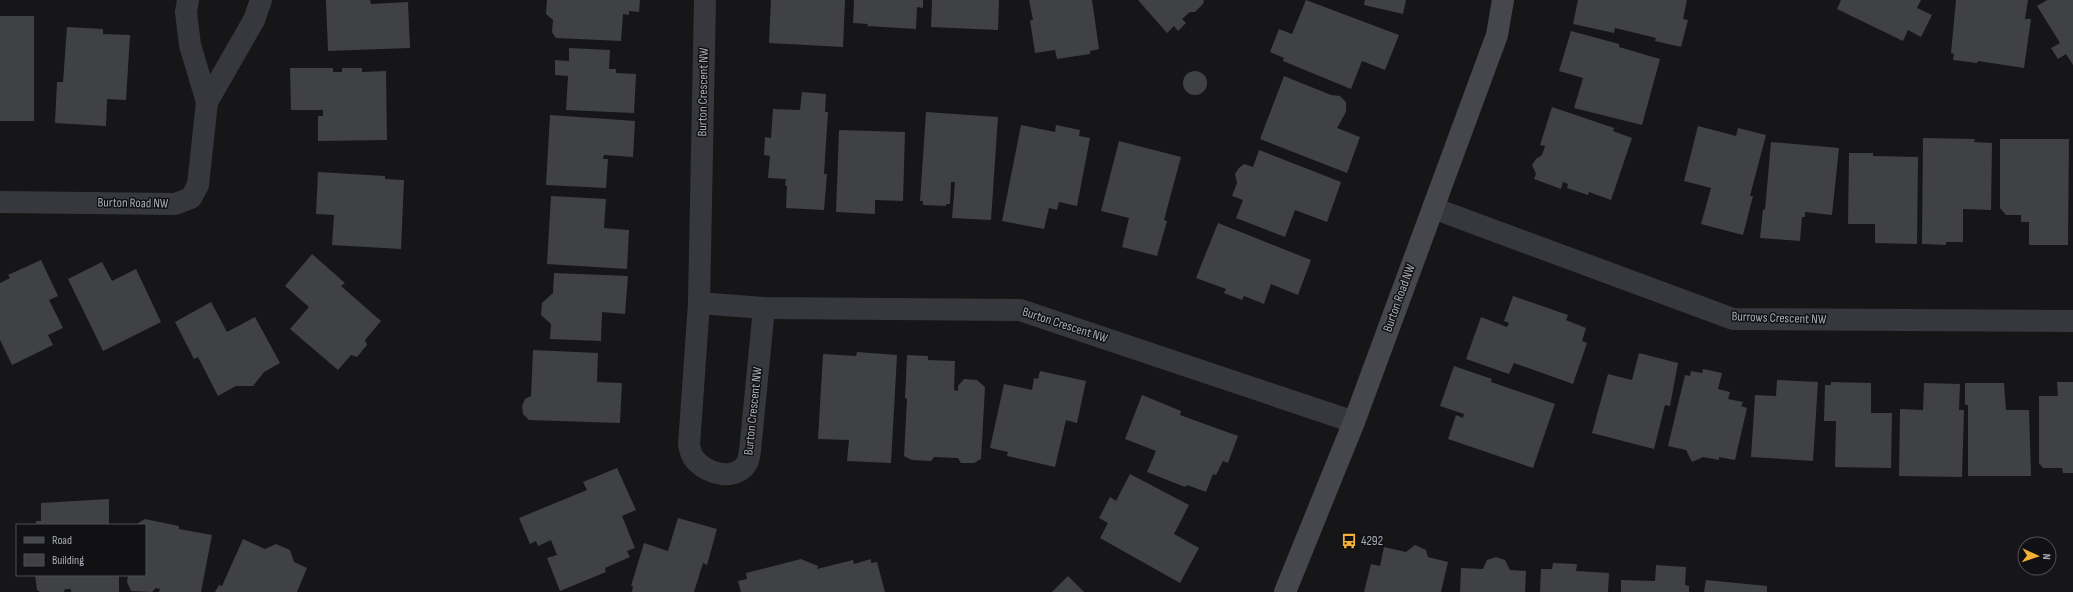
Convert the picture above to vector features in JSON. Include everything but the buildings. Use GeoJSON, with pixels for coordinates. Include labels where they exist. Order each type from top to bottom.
{"type":"FeatureCollection","features":[{"type":"Feature","properties":{"kind":"street","name":"Burton Road NW"},"geometry":{"type":"LineString","coordinates":[[0,202],[175,204],[191,198],[198,186],[207,102],[190,45],[186,12],[188,0]]}},
{"type":"Feature","properties":{"kind":"street","name":"Burton Road NW"},"geometry":{"type":"LineString","coordinates":[[207,102],[254,20],[261,0]]}},
{"type":"Feature","properties":{"kind":"street","name":"Burton Crescent NW"},"geometry":{"type":"LineString","coordinates":[[705,0],[699,304],[690,445],[692,456],[705,469],[728,475],[741,470],[747,463],[750,451],[764,308]]}},
{"type":"Feature","properties":{"kind":"street","name":"Burton Road NW"},"geometry":{"type":"LineString","coordinates":[[1285,592],[1354,422],[1496,35],[1503,0]]}},
{"type":"Feature","properties":{"kind":"street","name":"Burrows Crescent NW"},"geometry":{"type":"LineString","coordinates":[[1432,208],[1733,319],[2073,321]]}},
{"type":"Feature","properties":{"kind":"street","name":"Burton Crescent NW"},"geometry":{"type":"LineString","coordinates":[[699,304],[764,308],[1020,310],[1354,422]]}},
{"type":"Feature","properties":{"kind":"place","name":"4292"},"geometry":{"type":"Point","coordinates":[1349,541]}}]}
